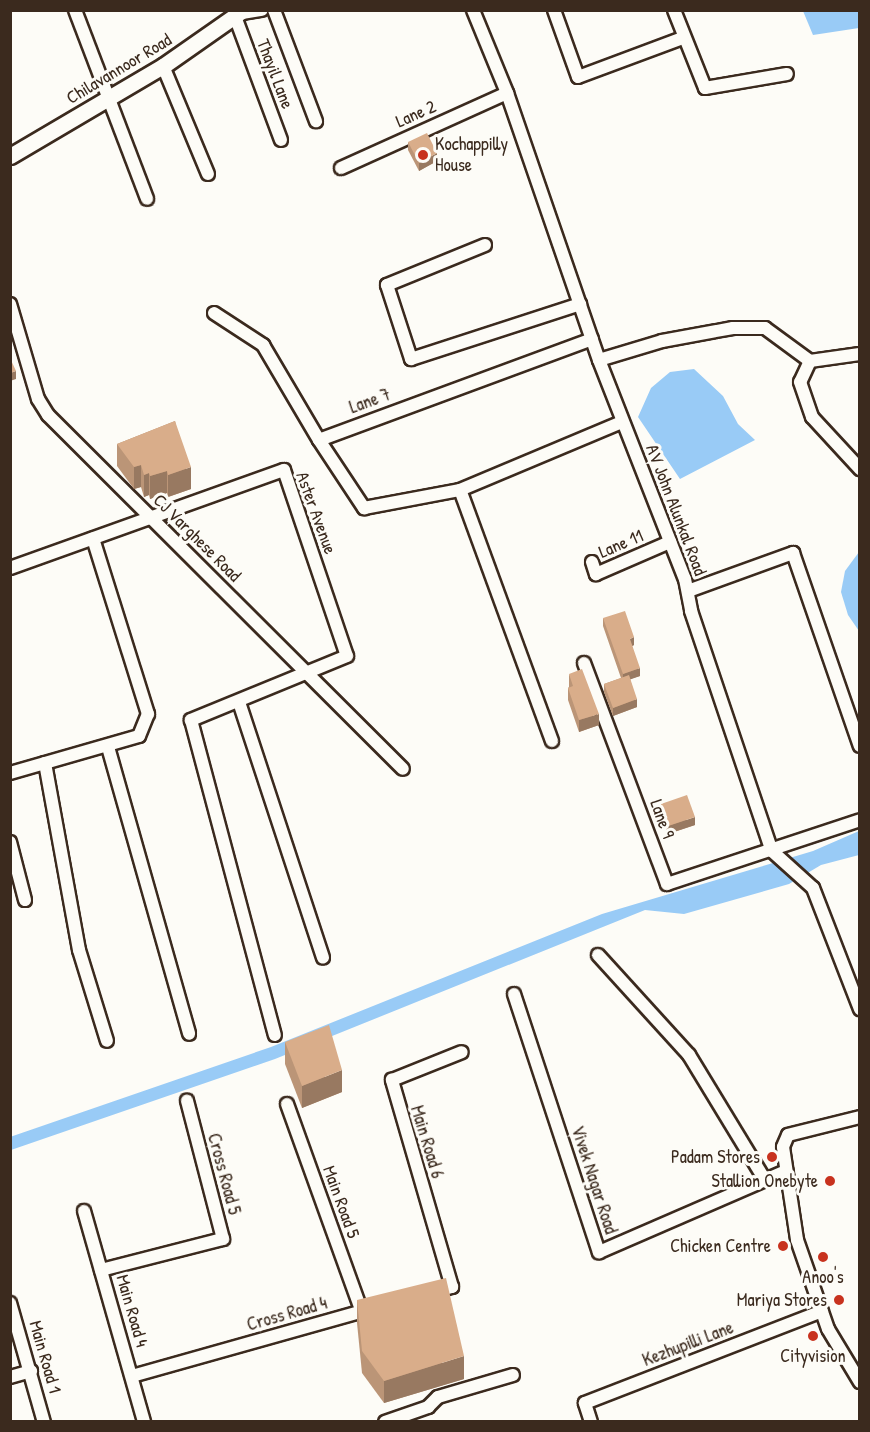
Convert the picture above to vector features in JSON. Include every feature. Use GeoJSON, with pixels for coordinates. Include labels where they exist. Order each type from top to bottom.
{"type":"FeatureCollection","features":[{"type":"Feature","properties":{"kind":"street"},"geometry":{"type":"LineString","coordinates":[[75,10],[106,98],[147,199]]}},
{"type":"Feature","properties":{"kind":"street"},"geometry":{"type":"LineString","coordinates":[[240,14],[262,10]]}},
{"type":"Feature","properties":{"kind":"street"},"geometry":{"type":"LineString","coordinates":[[274,10],[316,121]]}},
{"type":"Feature","properties":{"kind":"street","name":"AV John Alunkal Road"},"geometry":{"type":"LineString","coordinates":[[473,10],[507,93],[599,360],[688,591],[772,851]]}},
{"type":"Feature","properties":{"kind":"street"},"geometry":{"type":"LineString","coordinates":[[554,10],[578,77],[683,38]]}},
{"type":"Feature","properties":{"kind":"street"},"geometry":{"type":"LineString","coordinates":[[675,10],[683,38],[705,88],[787,74]]}},
{"type":"Feature","properties":{"kind":"street","name":"Chilavannoor Road"},"geometry":{"type":"LineString","coordinates":[[10,156],[163,66],[240,14]]}},
{"type":"Feature","properties":{"kind":"street","name":"Thayil Lane"},"geometry":{"type":"LineString","coordinates":[[240,14],[281,140]]}},
{"type":"Feature","properties":{"kind":"street"},"geometry":{"type":"LineString","coordinates":[[163,66],[208,174]]}},
{"type":"Feature","properties":{"kind":"street","name":"Lane 2"},"geometry":{"type":"LineString","coordinates":[[340,168],[507,93]]}},
{"type":"Feature","properties":{"kind":"street"},"geometry":{"type":"LineString","coordinates":[[485,245],[387,285],[411,359],[580,304]]}},
{"type":"Feature","properties":{"kind":"street","name":"CJ Varghese Road"},"geometry":{"type":"LineString","coordinates":[[10,304],[38,399],[48,415],[403,770]]}},
{"type":"Feature","properties":{"kind":"street"},"geometry":{"type":"LineString","coordinates":[[214,313],[263,345],[319,440],[364,508],[460,490]]}},
{"type":"Feature","properties":{"kind":"street"},"geometry":{"type":"LineString","coordinates":[[599,360],[662,341],[744,328],[765,328],[810,362],[860,354]]}},
{"type":"Feature","properties":{"kind":"street","name":"Lane 7"},"geometry":{"type":"LineString","coordinates":[[319,440],[592,339]]}},
{"type":"Feature","properties":{"kind":"street"},"geometry":{"type":"LineString","coordinates":[[810,362],[800,382],[812,417],[860,469]]}},
{"type":"Feature","properties":{"kind":"street"},"geometry":{"type":"LineString","coordinates":[[436,499],[622,422]]}},
{"type":"Feature","properties":{"kind":"street","name":"Aster Avenue"},"geometry":{"type":"LineString","coordinates":[[151,517],[284,470],[347,656],[305,673]]}},
{"type":"Feature","properties":{"kind":"street"},"geometry":{"type":"LineString","coordinates":[[460,490],[552,741]]}},
{"type":"Feature","properties":{"kind":"street"},"geometry":{"type":"LineString","coordinates":[[10,568],[151,517]]}},
{"type":"Feature","properties":{"kind":"street"},"geometry":{"type":"LineString","coordinates":[[10,773],[108,747],[139,736],[147,714],[93,538]]}},
{"type":"Feature","properties":{"kind":"street","name":"Lane 11"},"geometry":{"type":"LineString","coordinates":[[592,562],[596,574],[670,542]]}},
{"type":"Feature","properties":{"kind":"street"},"geometry":{"type":"LineString","coordinates":[[688,591],[793,553],[860,746]]}},
{"type":"Feature","properties":{"kind":"street","name":"Lane 9"},"geometry":{"type":"LineString","coordinates":[[584,663],[667,884],[772,851]]}},
{"type":"Feature","properties":{"kind":"street"},"geometry":{"type":"LineString","coordinates":[[275,1035],[191,720],[305,673]]}},
{"type":"Feature","properties":{"kind":"street"},"geometry":{"type":"LineString","coordinates":[[239,702],[323,958]]}},
{"type":"Feature","properties":{"kind":"street"},"geometry":{"type":"LineString","coordinates":[[108,747],[189,1034]]}},
{"type":"Feature","properties":{"kind":"street"},"geometry":{"type":"LineString","coordinates":[[45,763],[79,950],[107,1041]]}},
{"type":"Feature","properties":{"kind":"street"},"geometry":{"type":"LineString","coordinates":[[860,820],[772,851],[813,888],[860,1010]]}},
{"type":"Feature","properties":{"kind":"street"},"geometry":{"type":"LineString","coordinates":[[10,842],[25,900]]}},
{"type":"Feature","properties":{"kind":"street"},"geometry":{"type":"LineString","coordinates":[[598,955],[689,1055],[765,1180]]}},
{"type":"Feature","properties":{"kind":"street","name":"Vivek Nagar Road"},"geometry":{"type":"LineString","coordinates":[[514,994],[599,1252],[786,1171]]}},
{"type":"Feature","properties":{"kind":"street","name":"Main Road 6"},"geometry":{"type":"LineString","coordinates":[[418,1297],[452,1287],[392,1080],[462,1052]]}},
{"type":"Feature","properties":{"kind":"street","name":"Cross Road 5"},"geometry":{"type":"LineString","coordinates":[[101,1270],[223,1239],[187,1101]]}},
{"type":"Feature","properties":{"kind":"street","name":"Main Road 5"},"geometry":{"type":"LineString","coordinates":[[287,1104],[362,1312]]}},
{"type":"Feature","properties":{"kind":"street"},"geometry":{"type":"LineString","coordinates":[[860,1117],[788,1134],[783,1147],[797,1240],[828,1329],[860,1382]]}},
{"type":"Feature","properties":{"kind":"street","name":"Main Road 4"},"geometry":{"type":"LineString","coordinates":[[84,1211],[144,1422]]}},
{"type":"Feature","properties":{"kind":"street","name":"Main Road 1"},"geometry":{"type":"LineString","coordinates":[[10,1303],[44,1422]]}},
{"type":"Feature","properties":{"kind":"street","name":"Cross Road 4"},"geometry":{"type":"LineString","coordinates":[[132,1376],[384,1306]]}},
{"type":"Feature","properties":{"kind":"street","name":"Kezhupilli Lane"},"geometry":{"type":"LineString","coordinates":[[591,1422],[585,1403],[822,1311]]}},
{"type":"Feature","properties":{"kind":"street"},"geometry":{"type":"LineString","coordinates":[[10,1377],[31,1371]]}},
{"type":"Feature","properties":{"kind":"street"},"geometry":{"type":"LineString","coordinates":[[385,1422],[428,1407],[438,1396],[513,1375]]}},
{"type":"Feature","properties":{"kind":"water"},"geometry":{"type":"Polygon","coordinates":[[[803,11],[859,11],[859,28],[813,35],[803,11]]]}},
{"type":"Feature","properties":{"kind":"water"},"geometry":{"type":"Polygon","coordinates":[[[694,369],[723,396],[738,424],[755,440],[680,479],[638,417],[651,388],[670,372],[694,369]]]}},
{"type":"Feature","properties":{"kind":"water"},"geometry":{"type":"Polygon","coordinates":[[[859,552],[859,631],[848,615],[841,592],[845,571],[859,552]]]}},
{"type":"Feature","properties":{"kind":"water"},"geometry":{"type":"Polygon","coordinates":[[[859,831],[859,855],[821,865],[789,884],[684,914],[645,910],[275,1059],[11,1150],[10,1137],[271,1047],[602,914],[813,851],[859,831]]]}},
{"type":"Feature","properties":{"kind":"building"},"geometry":{"type":"Polygon","coordinates":[[[427,133],[437,153],[419,163],[408,142],[427,133]]]}},
{"type":"Feature","properties":{"kind":"building"},"geometry":{"type":"Polygon","coordinates":[[[10,358],[16,371],[10,373],[10,358]]]}},
{"type":"Feature","properties":{"kind":"building"},"geometry":{"type":"Polygon","coordinates":[[[175,421],[191,467],[168,475],[167,471],[150,476],[149,473],[144,475],[141,465],[134,467],[117,444],[175,421]]]}},
{"type":"Feature","properties":{"kind":"building"},"geometry":{"type":"Polygon","coordinates":[[[625,611],[634,637],[630,639],[640,668],[623,674],[603,618],[625,611]]]}},
{"type":"Feature","properties":{"kind":"building"},"geometry":{"type":"Polygon","coordinates":[[[582,669],[599,714],[579,720],[568,688],[573,686],[569,674],[582,669]]]}},
{"type":"Feature","properties":{"kind":"building"},"geometry":{"type":"Polygon","coordinates":[[[629,675],[637,699],[613,708],[604,684],[629,675]]]}},
{"type":"Feature","properties":{"kind":"building"},"geometry":{"type":"Polygon","coordinates":[[[687,795],[695,817],[668,826],[661,804],[687,795]]]}},
{"type":"Feature","properties":{"kind":"building"},"geometry":{"type":"Polygon","coordinates":[[[329,1025],[342,1070],[302,1086],[285,1042],[329,1025]]]}},
{"type":"Feature","properties":{"kind":"building"},"geometry":{"type":"Polygon","coordinates":[[[446,1278],[464,1356],[384,1381],[362,1351],[357,1300],[446,1278]]]}},
{"type":"Feature","properties":{"kind":"place","name":"Kochappilly House"},"geometry":{"type":"Point","coordinates":[423,155]}},
{"type":"Feature","properties":{"kind":"place","name":"Padam Stores"},"geometry":{"type":"Point","coordinates":[772,1157]}},
{"type":"Feature","properties":{"kind":"place","name":"Stallion Onebyte"},"geometry":{"type":"Point","coordinates":[830,1181]}},
{"type":"Feature","properties":{"kind":"place","name":"Chicken Centre"},"geometry":{"type":"Point","coordinates":[783,1246]}},
{"type":"Feature","properties":{"kind":"place","name":"Anoo's"},"geometry":{"type":"Point","coordinates":[823,1257]}},
{"type":"Feature","properties":{"kind":"place","name":"Mariya Stores"},"geometry":{"type":"Point","coordinates":[839,1300]}},
{"type":"Feature","properties":{"kind":"place","name":"Cityvision"},"geometry":{"type":"Point","coordinates":[813,1336]}}]}
